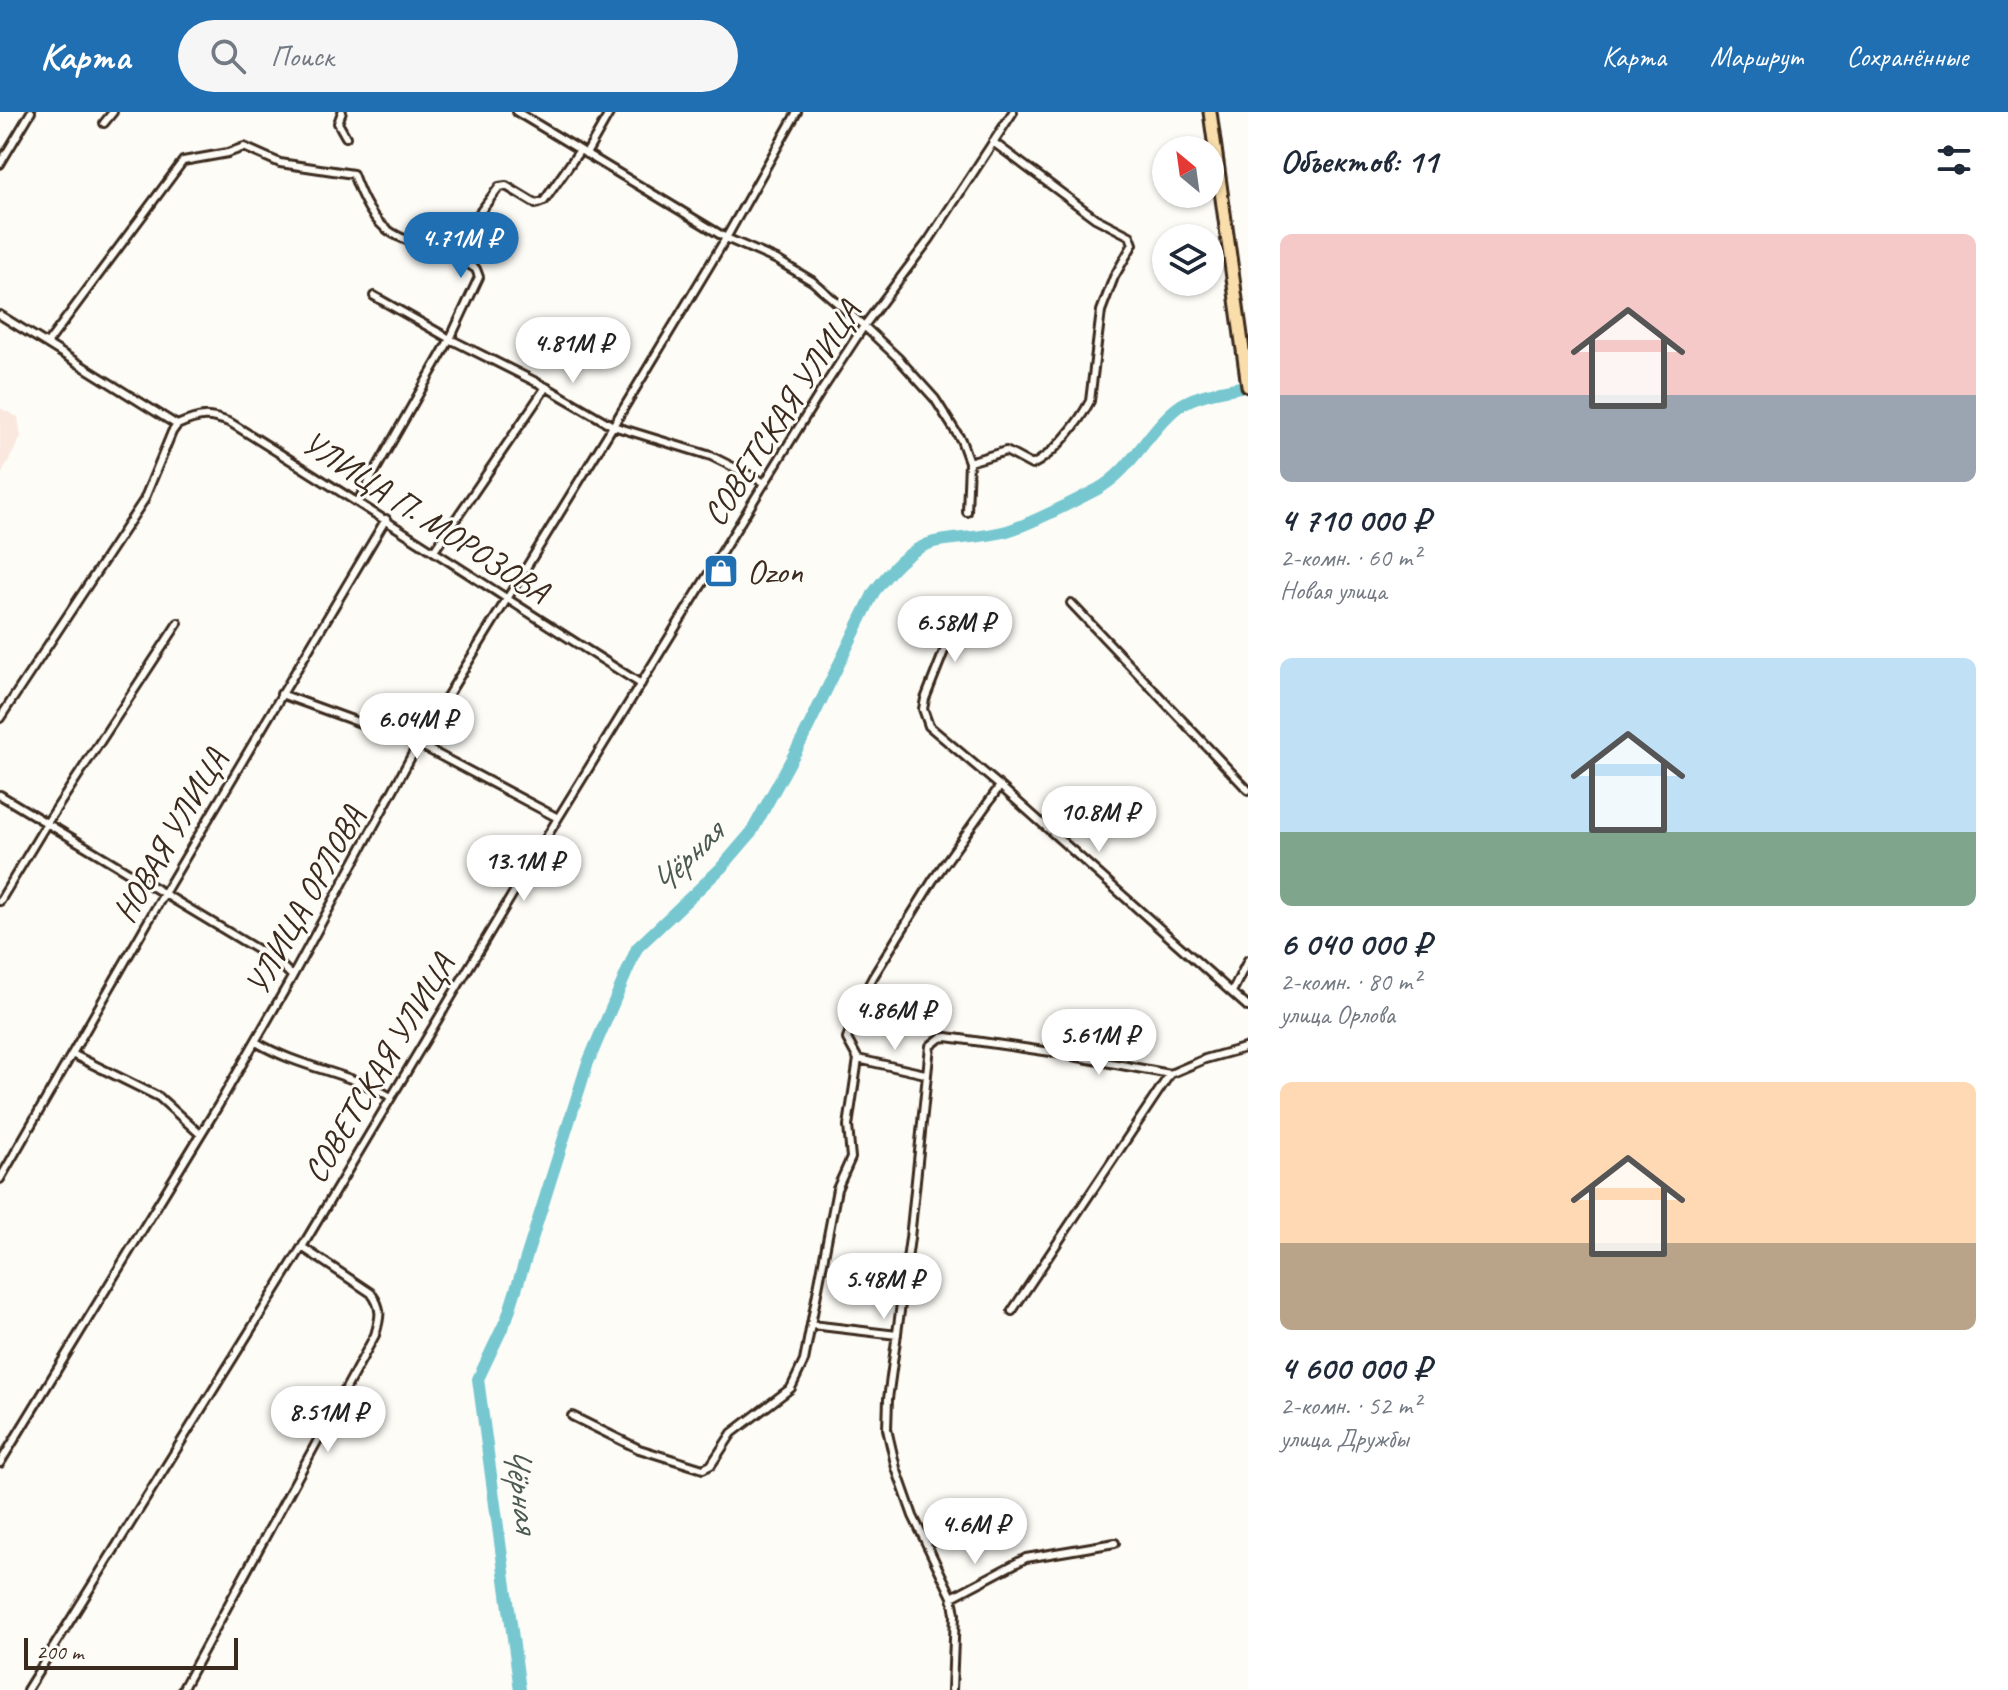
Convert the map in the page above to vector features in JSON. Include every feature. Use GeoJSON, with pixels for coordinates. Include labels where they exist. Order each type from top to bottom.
{"type":"FeatureCollection","features":[{"type":"Feature","properties":{"kind":"highway"},"geometry":{"type":"LineString","coordinates":[[1210,112],[1248,386]]}},
{"type":"Feature","properties":{"kind":"street"},"geometry":{"type":"LineString","coordinates":[[0,164],[31,112]]}},
{"type":"Feature","properties":{"kind":"street"},"geometry":{"type":"LineString","coordinates":[[104,123],[113,112]]}},
{"type":"Feature","properties":{"kind":"street"},"geometry":{"type":"LineString","coordinates":[[342,112],[338,123],[346,137]]}},
{"type":"Feature","properties":{"kind":"street"},"geometry":{"type":"LineString","coordinates":[[517,112],[726,238],[777,260],[812,281],[864,326],[935,399],[961,440],[969,462],[967,512]]}},
{"type":"Feature","properties":{"kind":"street"},"geometry":{"type":"LineString","coordinates":[[450,252],[499,187],[506,186],[536,204],[544,201],[610,112]]}},
{"type":"Feature","properties":{"kind":"street","name":"УЛИЦА ОРЛОВА"},"geometry":{"type":"LineString","coordinates":[[0,1463],[256,1042],[418,744],[726,238],[797,112]]}},
{"type":"Feature","properties":{"kind":"street","name":"СОВЕТСКАЯ УЛИЦА"},"geometry":{"type":"LineString","coordinates":[[27,1690],[302,1247],[558,818],[765,483],[864,326],[929,240],[1013,112]]}},
{"type":"Feature","properties":{"kind":"street"},"geometry":{"type":"LineString","coordinates":[[969,462],[1006,451],[1032,465],[1055,445],[1083,413],[1090,401],[1101,311],[1132,241],[1130,236],[1095,218],[993,142]]}},
{"type":"Feature","properties":{"kind":"street"},"geometry":{"type":"LineString","coordinates":[[47,344],[176,167],[190,158],[228,153],[244,147],[280,163],[353,174],[363,203],[379,225],[413,243],[450,252],[476,269],[479,277],[450,339],[358,501]]}},
{"type":"Feature","properties":{"kind":"street"},"geometry":{"type":"LineString","coordinates":[[374,296],[613,426],[711,456],[765,483]]}},
{"type":"Feature","properties":{"kind":"street"},"geometry":{"type":"LineString","coordinates":[[0,315],[177,425],[144,500],[0,718]]}},
{"type":"Feature","properties":{"kind":"street"},"geometry":{"type":"LineString","coordinates":[[434,551],[546,387]]}},
{"type":"Feature","properties":{"kind":"street","name":"УЛИЦА П. МОРОЗОВА"},"geometry":{"type":"LineString","coordinates":[[177,425],[198,416],[216,417],[231,423],[358,501],[641,684]]}},
{"type":"Feature","properties":{"kind":"street","name":"НОВАЯ УЛИЦА"},"geometry":{"type":"LineString","coordinates":[[0,1179],[165,892],[386,519]]}},
{"type":"Feature","properties":{"kind":"street"},"geometry":{"type":"LineString","coordinates":[[1071,603],[1248,790]]}},
{"type":"Feature","properties":{"kind":"street"},"geometry":{"type":"LineString","coordinates":[[955,604],[948,641],[925,699],[925,716],[929,726],[1248,1007]]}},
{"type":"Feature","properties":{"kind":"street"},"geometry":{"type":"LineString","coordinates":[[0,901],[47,823],[178,623]]}},
{"type":"Feature","properties":{"kind":"street"},"geometry":{"type":"LineString","coordinates":[[281,694],[418,744],[558,818]]}},
{"type":"Feature","properties":{"kind":"street"},"geometry":{"type":"LineString","coordinates":[[572,1416],[639,1449],[703,1469],[711,1465],[732,1433],[791,1388],[804,1361],[837,1189],[851,1158],[848,1126],[858,1059],[847,1039],[857,1007],[933,880],[1000,786]]}},
{"type":"Feature","properties":{"kind":"street"},"geometry":{"type":"LineString","coordinates":[[0,795],[278,962],[292,976]]}},
{"type":"Feature","properties":{"kind":"street"},"geometry":{"type":"LineString","coordinates":[[1232,992],[1248,960]]}},
{"type":"Feature","properties":{"kind":"street"},"geometry":{"type":"LineString","coordinates":[[952,1690],[955,1614],[952,1597],[913,1516],[890,1445],[887,1416],[910,1238],[928,1054],[934,1041],[947,1037],[1170,1074]]}},
{"type":"Feature","properties":{"kind":"street"},"geometry":{"type":"LineString","coordinates":[[256,1042],[280,1057],[369,1085],[391,1097]]}},
{"type":"Feature","properties":{"kind":"street"},"geometry":{"type":"LineString","coordinates":[[1012,1311],[1170,1074],[1205,1059],[1248,1047]]}},
{"type":"Feature","properties":{"kind":"street"},"geometry":{"type":"LineString","coordinates":[[72,1054],[159,1097],[200,1134]]}},
{"type":"Feature","properties":{"kind":"street"},"geometry":{"type":"LineString","coordinates":[[858,1059],[925,1074]]}},
{"type":"Feature","properties":{"kind":"street"},"geometry":{"type":"LineString","coordinates":[[182,1690],[375,1335],[381,1316],[379,1304],[371,1293],[302,1247]]}},
{"type":"Feature","properties":{"kind":"street"},"geometry":{"type":"LineString","coordinates":[[812,1325],[897,1335]]}},
{"type":"Feature","properties":{"kind":"street"},"geometry":{"type":"LineString","coordinates":[[952,1597],[1026,1558],[1115,1543]]}},
{"type":"Feature","properties":{"kind":"shaded area"},"geometry":{"type":"Polygon","coordinates":[[[0,408],[18,417],[21,437],[0,477],[0,408]]]}},
{"type":"Feature","properties":{"kind":"waterway","name":"Чёрная"},"geometry":{"type":"LineString","coordinates":[[520,1690],[478,1379],[507,1318],[587,1065],[637,948],[721,868],[751,833],[802,740],[874,592],[900,562],[934,542],[1007,531],[1096,490],[1130,462],[1157,427],[1178,407],[1203,395],[1248,385]]}},
{"type":"Feature","properties":{"kind":"place","name":"Ozon"},"geometry":{"type":"Point","coordinates":[721,571]}}]}
